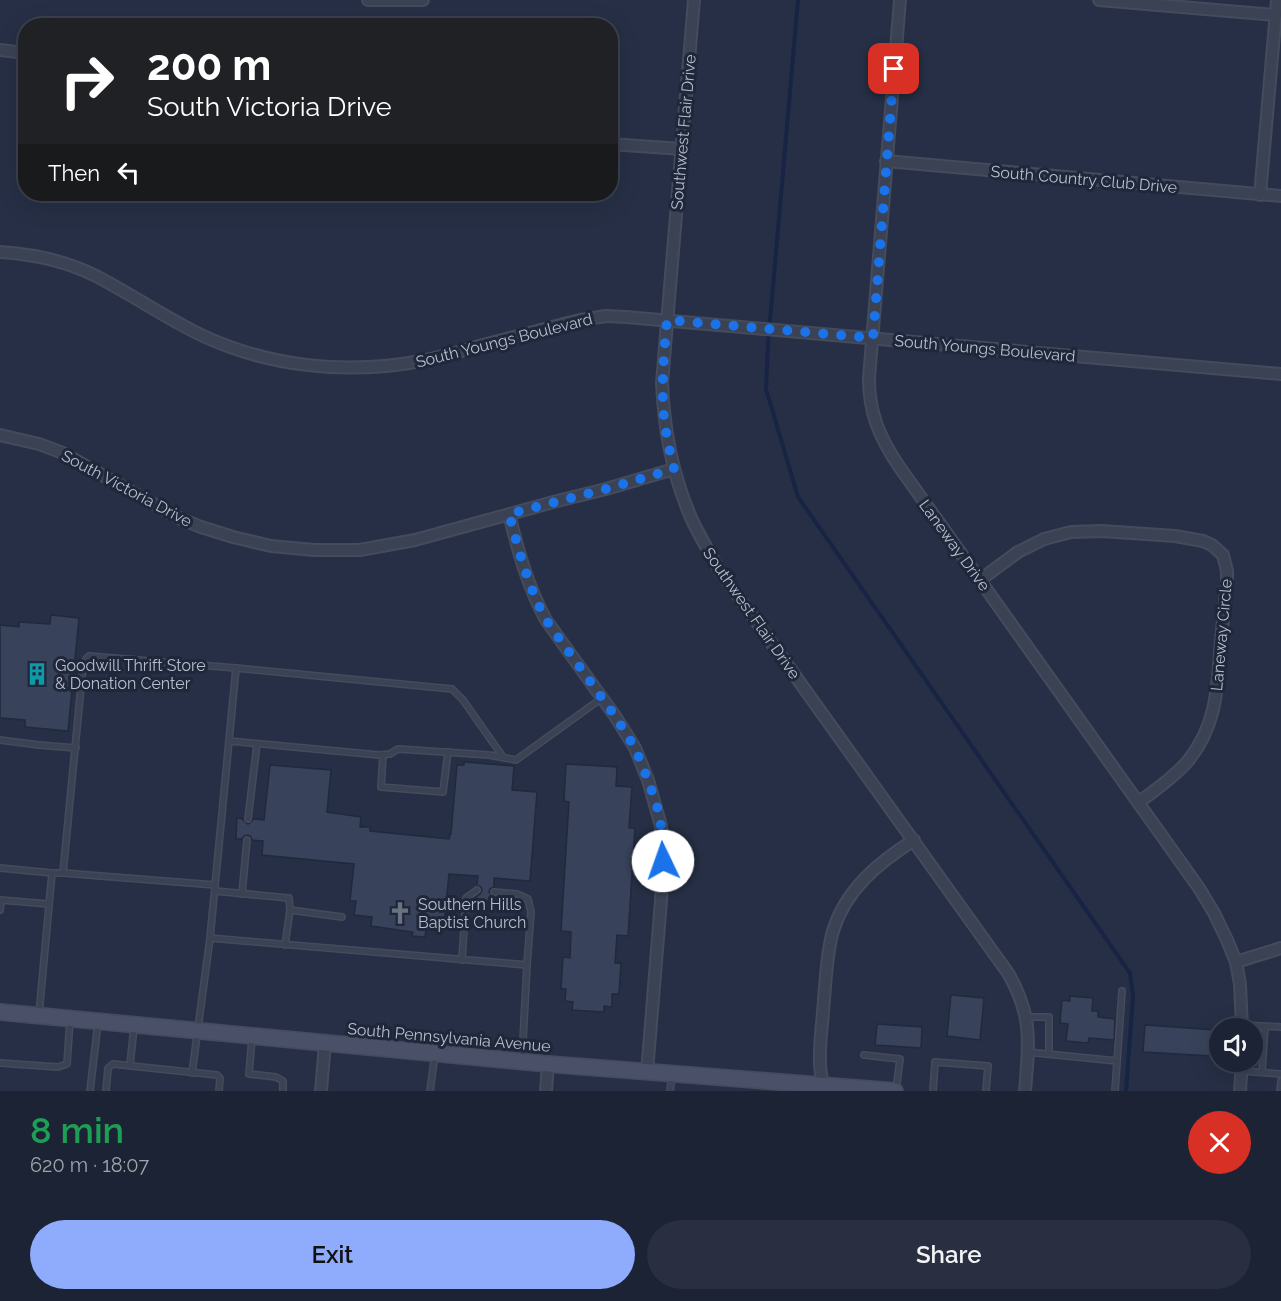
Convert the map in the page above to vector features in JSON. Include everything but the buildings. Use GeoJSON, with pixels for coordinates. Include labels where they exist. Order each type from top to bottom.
{"type":"FeatureCollection","features":[{"type":"Feature","properties":{"kind":"main road","name":"South Pennsylvania Avenue"},"geometry":{"type":"LineString","coordinates":[[0,1012],[797,1087],[896,1091]]}},
{"type":"Feature","properties":{"kind":"street"},"geometry":{"type":"LineString","coordinates":[[368,0],[423,0]]}},
{"type":"Feature","properties":{"kind":"street","name":"Southwest Flair Drive"},"geometry":{"type":"LineString","coordinates":[[694,0],[662,383],[667,438],[682,497],[693,524],[720,571],[1008,973],[1019,994],[1026,1017],[1028,1032],[1025,1091]]}},
{"type":"Feature","properties":{"kind":"street","name":"Laneway Drive"},"geometry":{"type":"LineString","coordinates":[[900,0],[869,392],[872,414],[881,437],[898,465],[1139,802],[1214,913],[1236,962],[1242,1018]]}},
{"type":"Feature","properties":{"kind":"street"},"geometry":{"type":"LineString","coordinates":[[1099,0],[1276,15]]}},
{"type":"Feature","properties":{"kind":"street"},"geometry":{"type":"LineString","coordinates":[[1260,195],[1277,0]]}},
{"type":"Feature","properties":{"kind":"street"},"geometry":{"type":"LineString","coordinates":[[0,50],[18,52]]}},
{"type":"Feature","properties":{"kind":"street"},"geometry":{"type":"LineString","coordinates":[[618,145],[682,149]]}},
{"type":"Feature","properties":{"kind":"street","name":"South Country Club Drive"},"geometry":{"type":"LineString","coordinates":[[886,161],[1281,196]]}},
{"type":"Feature","properties":{"kind":"street","name":"South Youngs Boulevard"},"geometry":{"type":"LineString","coordinates":[[0,252],[40,256],[95,275],[194,331],[246,352],[274,360],[328,368],[382,367],[423,361],[591,318],[626,316],[1281,374]]}},
{"type":"Feature","properties":{"kind":"street","name":"South Victoria Drive"},"geometry":{"type":"LineString","coordinates":[[0,435],[39,444],[63,453],[181,519],[233,537],[271,546],[329,551],[360,550],[415,540],[674,469]]}},
{"type":"Feature","properties":{"kind":"street"},"geometry":{"type":"LineString","coordinates":[[509,514],[520,557],[538,606],[615,716],[639,756],[661,826],[662,891],[647,1072]]}},
{"type":"Feature","properties":{"kind":"street","name":"Laneway Circle"},"geometry":{"type":"LineString","coordinates":[[980,580],[1018,552],[1055,536],[1071,532],[1110,531],[1191,538],[1212,545],[1223,555],[1227,571],[1227,585],[1217,692],[1211,718],[1203,738],[1187,762],[1139,802]]}},
{"type":"Feature","properties":{"kind":"street"},"geometry":{"type":"LineString","coordinates":[[823,1088],[820,1062],[825,996],[830,946],[838,918],[849,897],[866,876],[914,840]]}},
{"type":"Feature","properties":{"kind":"street"},"geometry":{"type":"LineString","coordinates":[[1236,962],[1281,948]]}},
{"type":"Feature","properties":{"kind":"street"},"geometry":{"type":"LineString","coordinates":[[321,1091],[326,1043]]}},
{"type":"Feature","properties":{"kind":"street"},"geometry":{"type":"LineString","coordinates":[[546,1091],[548,1064]]}},
{"type":"Feature","properties":{"kind":"street"},"geometry":{"type":"LineString","coordinates":[[1240,1091],[1242,1072]]}},
{"type":"Feature","properties":{"kind":"lane"},"geometry":{"type":"LineString","coordinates":[[63,873],[84,666],[89,656],[452,689],[464,700],[503,757]]}},
{"type":"Feature","properties":{"kind":"lane"},"geometry":{"type":"LineString","coordinates":[[192,1072],[210,939],[236,668]]}},
{"type":"Feature","properties":{"kind":"lane"},"geometry":{"type":"LineString","coordinates":[[229,741],[383,755],[398,749],[489,755],[516,760],[602,698]]}},
{"type":"Feature","properties":{"kind":"lane"},"geometry":{"type":"LineString","coordinates":[[0,740],[39,746],[76,748]]}},
{"type":"Feature","properties":{"kind":"lane"},"geometry":{"type":"LineString","coordinates":[[248,819],[257,744]]}},
{"type":"Feature","properties":{"kind":"lane"},"geometry":{"type":"LineString","coordinates":[[383,755],[381,787],[443,792],[448,752]]}},
{"type":"Feature","properties":{"kind":"lane"},"geometry":{"type":"LineString","coordinates":[[242,894],[247,840]]}},
{"type":"Feature","properties":{"kind":"lane"},"geometry":{"type":"LineString","coordinates":[[0,868],[215,888],[242,894],[289,898],[290,910],[285,945]]}},
{"type":"Feature","properties":{"kind":"lane"},"geometry":{"type":"LineString","coordinates":[[39,1016],[52,873]]}},
{"type":"Feature","properties":{"kind":"lane"},"geometry":{"type":"LineString","coordinates":[[462,960],[466,898],[477,890]]}},
{"type":"Feature","properties":{"kind":"lane"},"geometry":{"type":"LineString","coordinates":[[494,892],[517,894],[528,899],[531,912],[521,1061]]}},
{"type":"Feature","properties":{"kind":"lane"},"geometry":{"type":"LineString","coordinates":[[0,910],[1,900],[49,904]]}},
{"type":"Feature","properties":{"kind":"lane"},"geometry":{"type":"LineString","coordinates":[[290,910],[342,917]]}},
{"type":"Feature","properties":{"kind":"lane"},"geometry":{"type":"LineString","coordinates":[[210,939],[527,965]]}},
{"type":"Feature","properties":{"kind":"lane"},"geometry":{"type":"LineString","coordinates":[[1115,1091],[1122,991]]}},
{"type":"Feature","properties":{"kind":"lane"},"geometry":{"type":"LineString","coordinates":[[1026,1017],[1049,1017],[1048,1054]]}},
{"type":"Feature","properties":{"kind":"lane"},"geometry":{"type":"LineString","coordinates":[[0,1063],[58,1067],[67,1064],[70,1019]]}},
{"type":"Feature","properties":{"kind":"lane"},"geometry":{"type":"LineString","coordinates":[[90,1091],[98,1022]]}},
{"type":"Feature","properties":{"kind":"lane"},"geometry":{"type":"LineString","coordinates":[[130,1065],[134,1025]]}},
{"type":"Feature","properties":{"kind":"lane"},"geometry":{"type":"LineString","coordinates":[[1263,1057],[1265,1027],[1281,1027]]}},
{"type":"Feature","properties":{"kind":"lane"},"geometry":{"type":"LineString","coordinates":[[252,1036],[249,1074],[276,1077],[283,1081],[283,1091]]}},
{"type":"Feature","properties":{"kind":"lane"},"geometry":{"type":"LineString","coordinates":[[1027,1052],[1117,1061]]}},
{"type":"Feature","properties":{"kind":"lane"},"geometry":{"type":"LineString","coordinates":[[430,1091],[436,1053]]}},
{"type":"Feature","properties":{"kind":"lane"},"geometry":{"type":"LineString","coordinates":[[864,1055],[900,1059],[896,1091]]}},
{"type":"Feature","properties":{"kind":"lane"},"geometry":{"type":"LineString","coordinates":[[933,1091],[935,1062],[988,1066],[986,1091]]}},
{"type":"Feature","properties":{"kind":"lane"},"geometry":{"type":"LineString","coordinates":[[106,1091],[108,1068],[113,1064],[217,1075],[220,1078],[219,1091]]}},
{"type":"Feature","properties":{"kind":"lane"},"geometry":{"type":"LineString","coordinates":[[1262,1072],[1281,1074]]}},
{"type":"Feature","properties":{"kind":"lane"},"geometry":{"type":"LineString","coordinates":[[670,1091],[672,1074]]}},
{"type":"Feature","properties":{"kind":"lane"},"geometry":{"type":"LineString","coordinates":[[1280,1091],[1281,1081]]}},
{"type":"Feature","properties":{"kind":"waterway"},"geometry":{"type":"LineString","coordinates":[[798,0],[766,389],[798,497],[1130,973],[1133,996],[1126,1091]]}},
{"type":"Feature","properties":{"kind":"place","name":"Goodwill Thrift Store & Donation Center"},"geometry":{"type":"Point","coordinates":[37,674]}},
{"type":"Feature","properties":{"kind":"place","name":"Southern Hills Baptist Church"},"geometry":{"type":"Point","coordinates":[400,913]}},
{"type":"Feature","properties":{"kind":"route"},"geometry":{"type":"LineString","coordinates":[[663,861],[663,841],[657,806],[643,765],[615,716],[538,606],[520,557],[509,514],[674,469],[664,419],[662,383],[667,320],[873,338],[894,69]]}}]}
